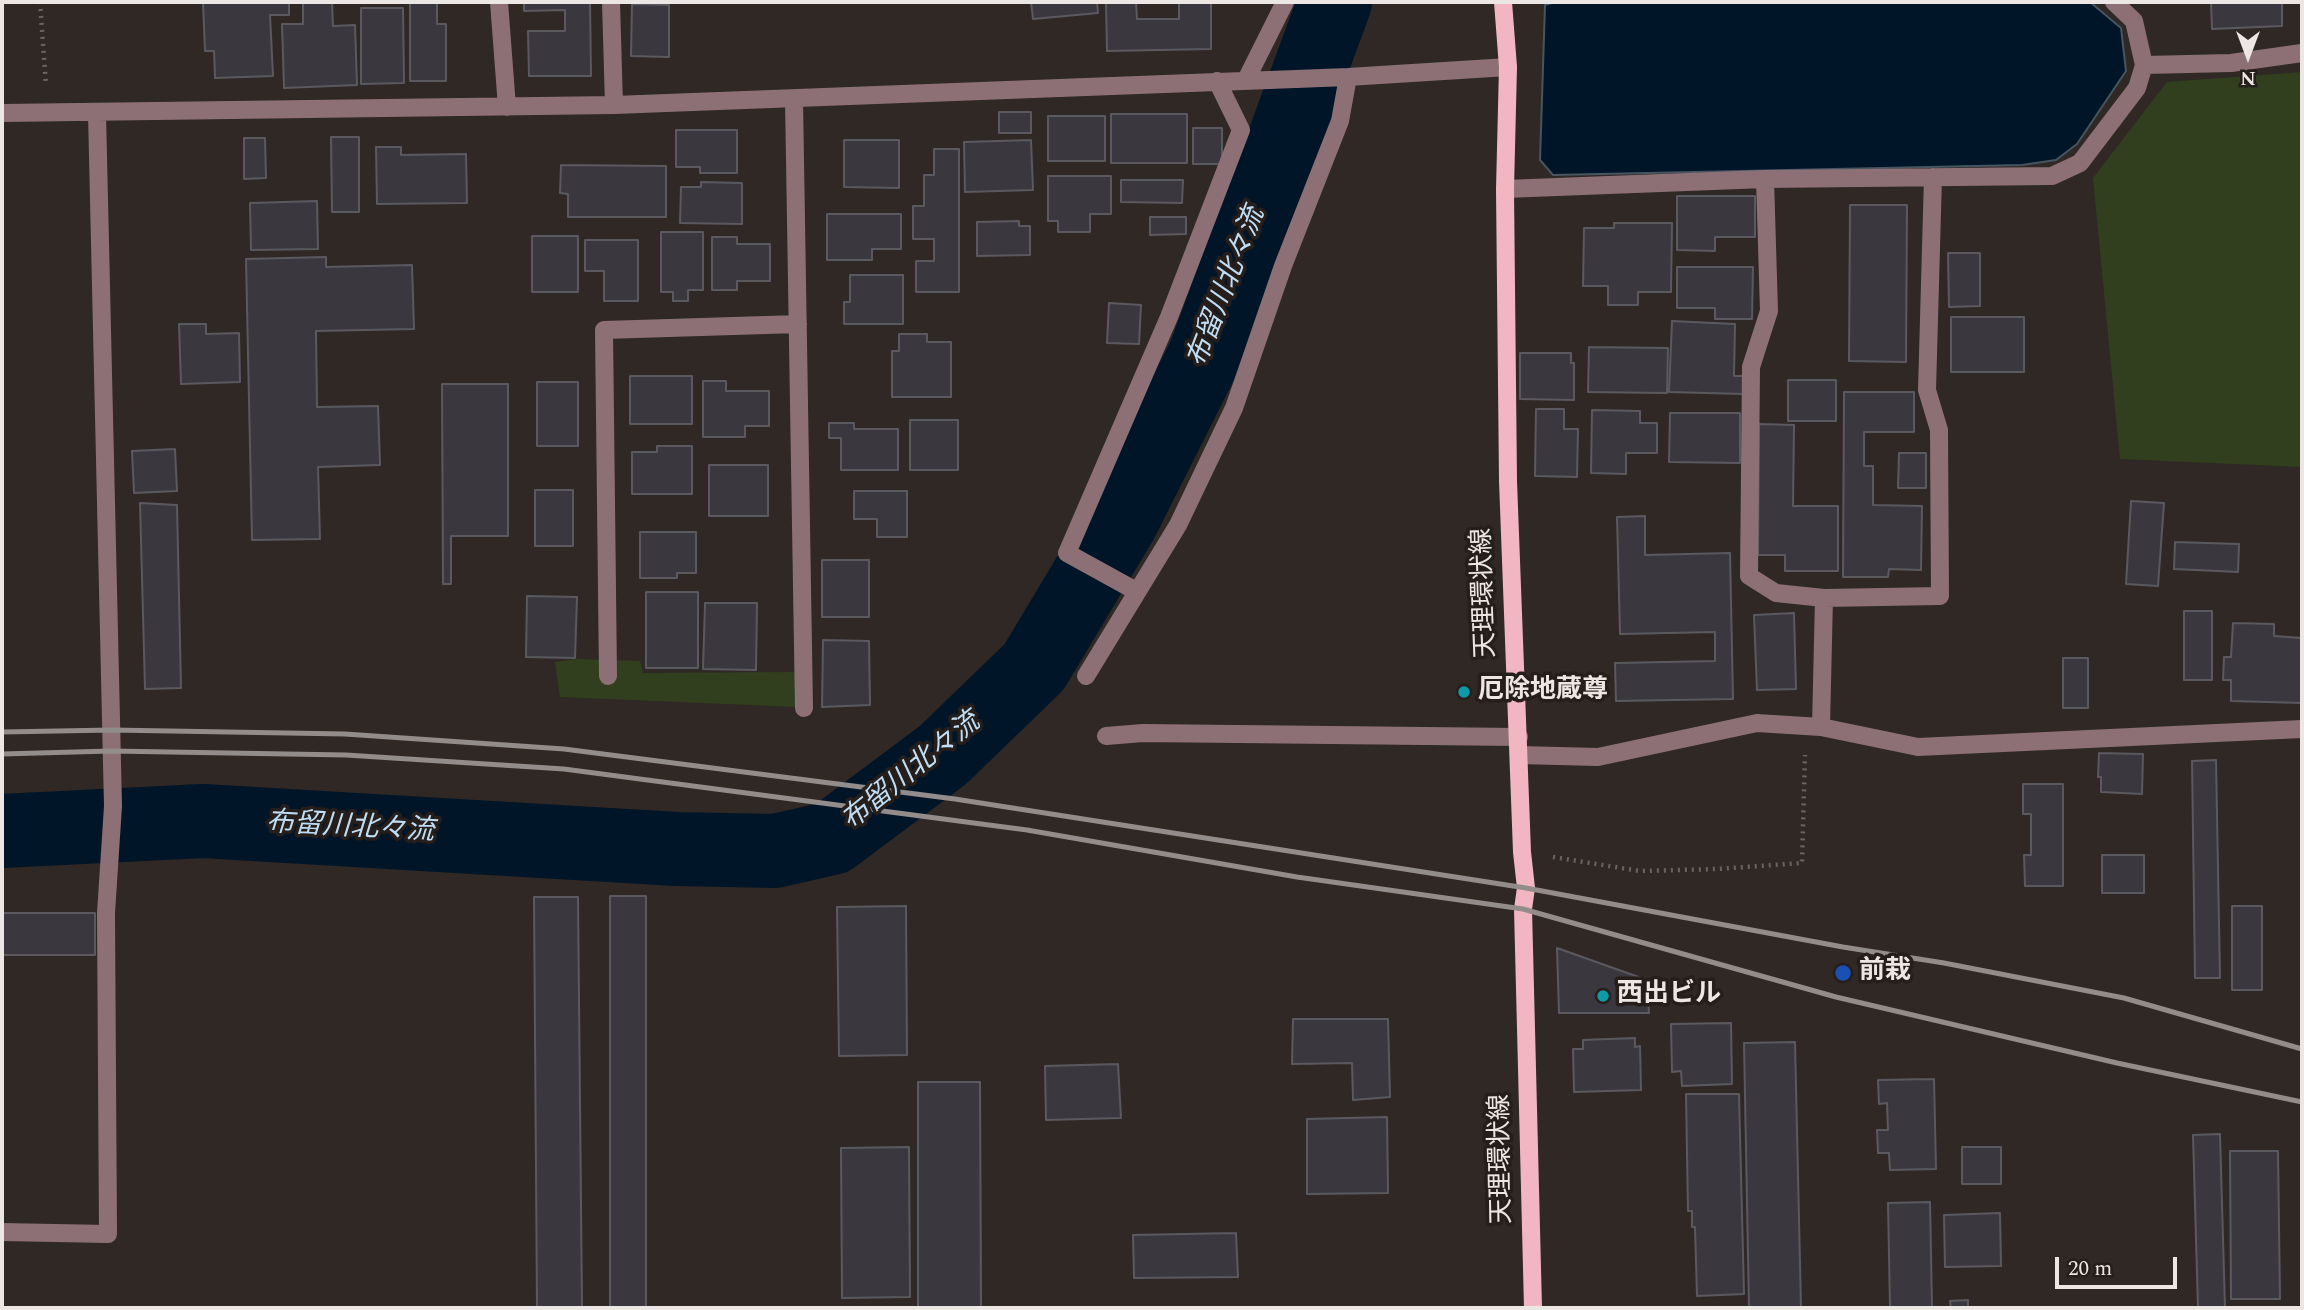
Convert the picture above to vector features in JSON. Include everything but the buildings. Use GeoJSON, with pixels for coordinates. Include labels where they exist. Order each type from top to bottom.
{"type":"FeatureCollection","features":[{"type":"Feature","properties":{"kind":"main road","name":"天理環状線"},"geometry":{"type":"LineString","coordinates":[[1503,2],[1508,67],[1505,189],[1508,481],[1522,852],[1526,888],[1523,909],[1533,1308]]}},
{"type":"Feature","properties":{"kind":"street"},"geometry":{"type":"LineString","coordinates":[[499,2],[507,107]]}},
{"type":"Feature","properties":{"kind":"street"},"geometry":{"type":"LineString","coordinates":[[611,2],[614,105]]}},
{"type":"Feature","properties":{"kind":"street"},"geometry":{"type":"LineString","coordinates":[[1252,80],[1285,2]]}},
{"type":"Feature","properties":{"kind":"street"},"geometry":{"type":"LineString","coordinates":[[1505,189],[1766,179],[2052,176],[2080,163],[2137,88],[2144,65],[2134,21],[2114,2]]}},
{"type":"Feature","properties":{"kind":"street"},"geometry":{"type":"LineString","coordinates":[[2144,65],[2231,63],[2302,53]]}},
{"type":"Feature","properties":{"kind":"street"},"geometry":{"type":"LineString","coordinates":[[2,113],[614,105],[1348,77],[1508,67]]}},
{"type":"Feature","properties":{"kind":"street"},"geometry":{"type":"LineString","coordinates":[[1086,676],[1178,525],[1234,408],[1283,266],[1340,121],[1348,77]]}},
{"type":"Feature","properties":{"kind":"street"},"geometry":{"type":"LineString","coordinates":[[1136,591],[1067,553],[1169,317],[1241,130],[1217,81]]}},
{"type":"Feature","properties":{"kind":"street"},"geometry":{"type":"LineString","coordinates":[[794,99],[804,708]]}},
{"type":"Feature","properties":{"kind":"street"},"geometry":{"type":"LineString","coordinates":[[2,1232],[108,1234],[106,913],[113,806],[97,113]]}},
{"type":"Feature","properties":{"kind":"street"},"geometry":{"type":"LineString","coordinates":[[1766,179],[1769,311],[1751,367],[1749,576],[1776,593],[1824,598],[1940,596],[1939,430],[1927,390],[1933,177]]}},
{"type":"Feature","properties":{"kind":"street"},"geometry":{"type":"LineString","coordinates":[[608,676],[604,330],[798,324]]}},
{"type":"Feature","properties":{"kind":"street"},"geometry":{"type":"LineString","coordinates":[[1814,727],[1824,598]]}},
{"type":"Feature","properties":{"kind":"street"},"geometry":{"type":"LineString","coordinates":[[1106,736],[1156,733],[1519,746],[1598,757],[1757,723],[1814,727],[1918,747],[2302,729]]}},
{"type":"Feature","properties":{"kind":"path"},"geometry":{"type":"LineString","coordinates":[[40,2],[47,113]]}},
{"type":"Feature","properties":{"kind":"path"},"geometry":{"type":"LineString","coordinates":[[1522,852],[1640,871],[1802,863],[1814,727]]}},
{"type":"Feature","properties":{"kind":"green space"},"geometry":{"type":"Polygon","coordinates":[[[2302,72],[2302,467],[2120,459],[2093,178],[2167,82],[2302,72]]]}},
{"type":"Feature","properties":{"kind":"green space"},"geometry":{"type":"Polygon","coordinates":[[[576,659],[640,661],[643,673],[798,672],[797,707],[560,697],[555,662],[576,659]]]}},
{"type":"Feature","properties":{"kind":"water"},"geometry":{"type":"Polygon","coordinates":[[[1555,2],[2090,2],[2121,28],[2126,71],[2077,144],[2056,160],[2022,165],[1553,175],[1540,160],[1545,5],[1555,2]]]}},
{"type":"Feature","properties":{"kind":"waterway","name":"布留川北々流"},"geometry":{"type":"LineString","coordinates":[[2,831],[203,821],[677,849],[775,851],[832,838],[943,755],[1034,667],[1121,522],[1205,355],[1335,2]]}},
{"type":"Feature","properties":{"kind":"railway"},"geometry":{"type":"LineString","coordinates":[[2,732],[112,730],[345,734],[564,749],[955,799],[1526,888],[1944,963],[2124,998],[2302,1049]]}},
{"type":"Feature","properties":{"kind":"railway"},"geometry":{"type":"LineString","coordinates":[[2,754],[111,751],[346,755],[564,769],[1027,830],[1297,877],[1523,909],[1836,997],[2117,1063],[2302,1102]]}},
{"type":"Feature","properties":{"kind":"place","name":"厄除地蔵尊"},"geometry":{"type":"Point","coordinates":[1464,692]}},
{"type":"Feature","properties":{"kind":"place","name":"前栽"},"geometry":{"type":"Point","coordinates":[1843,973]}},
{"type":"Feature","properties":{"kind":"place","name":"西出ビル"},"geometry":{"type":"Point","coordinates":[1603,996]}}]}
